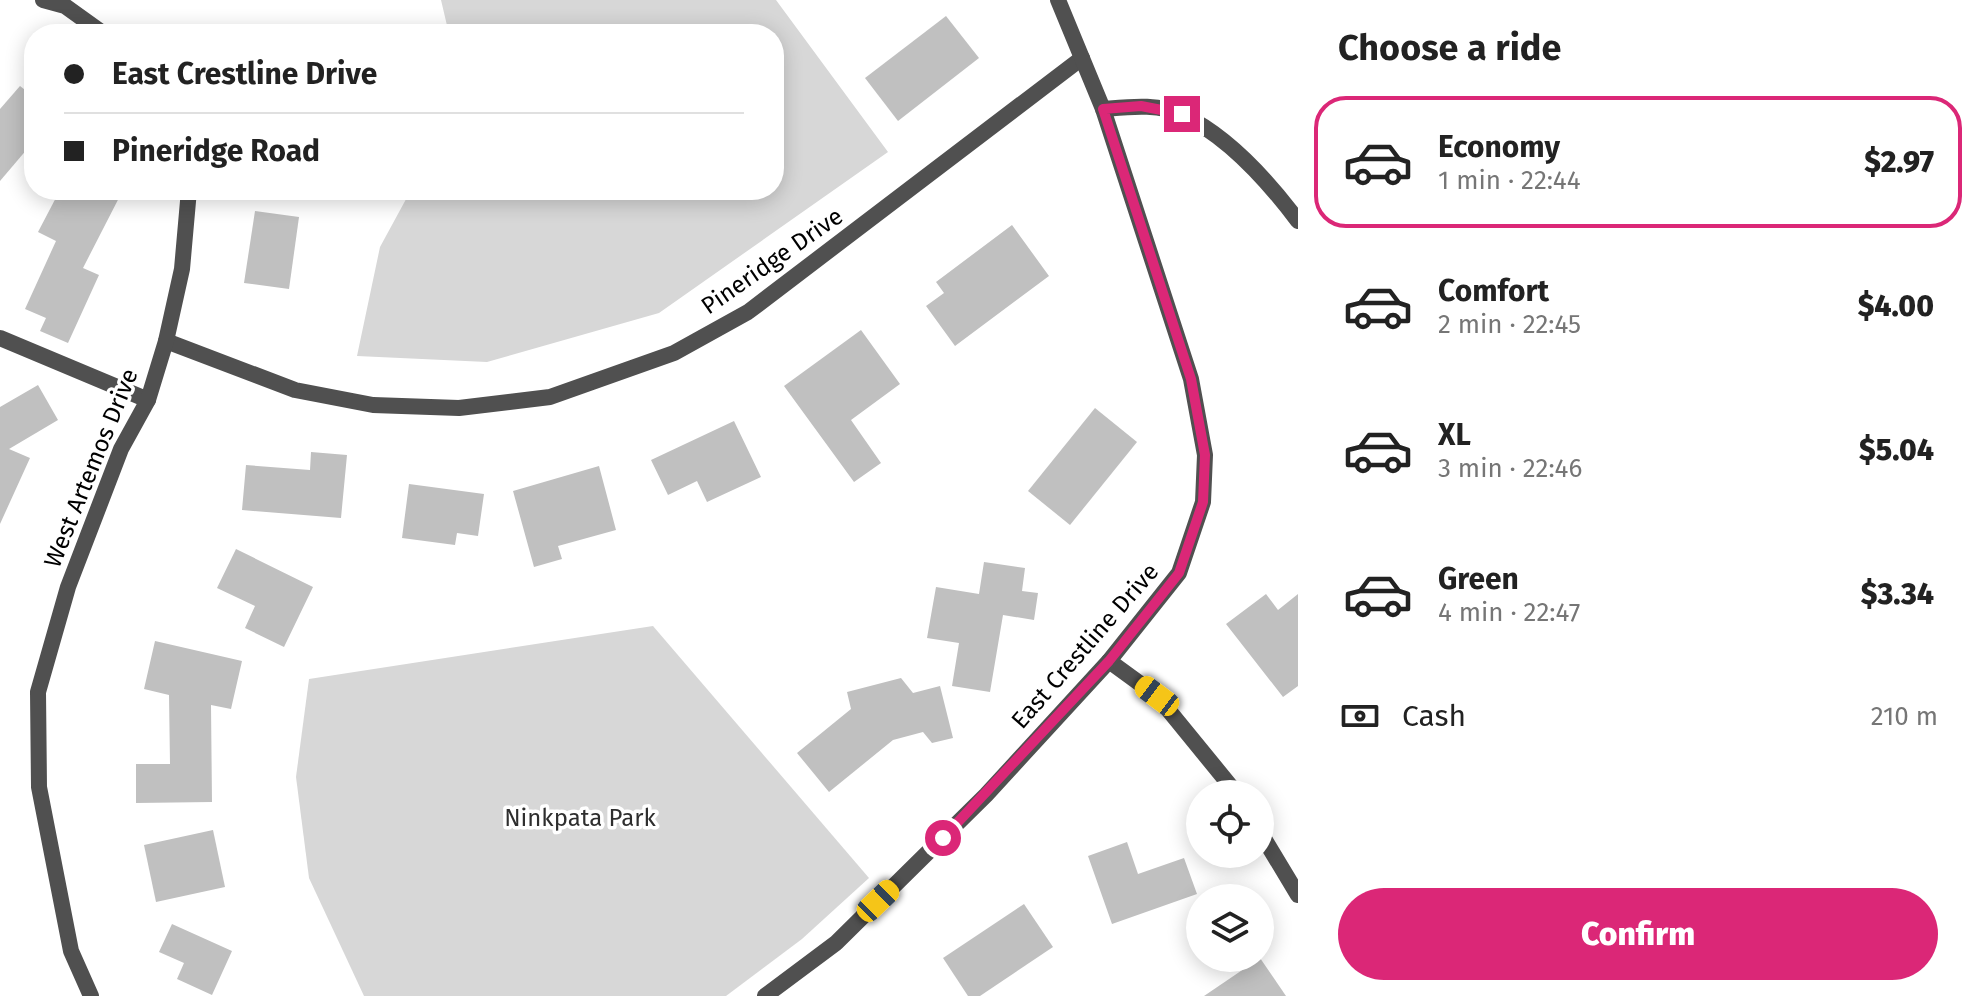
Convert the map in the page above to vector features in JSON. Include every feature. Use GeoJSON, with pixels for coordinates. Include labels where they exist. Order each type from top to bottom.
{"type":"FeatureCollection","features":[{"type":"Feature","properties":{"kind":"street"},"geometry":{"type":"LineString","coordinates":[[43,0],[65,6],[90,24]]}},
{"type":"Feature","properties":{"kind":"street","name":"East Crestline Drive"},"geometry":{"type":"LineString","coordinates":[[765,996],[836,943],[986,795],[1109,661],[1179,573],[1203,502],[1205,455],[1191,379],[1103,109],[1058,0]]}},
{"type":"Feature","properties":{"kind":"street","name":"Pineridge Drive"},"geometry":{"type":"LineString","coordinates":[[166,341],[295,390],[373,405],[459,408],[550,397],[674,353],[748,312],[1082,58]]}},
{"type":"Feature","properties":{"kind":"street"},"geometry":{"type":"LineString","coordinates":[[1103,109],[1141,106],[1182,114],[1233,151],[1274,189],[1298,221]]}},
{"type":"Feature","properties":{"kind":"street","name":"West Artemos Drive"},"geometry":{"type":"LineString","coordinates":[[91,996],[71,951],[39,787],[38,692],[68,587],[121,449],[148,400],[166,341],[182,269],[188,200]]}},
{"type":"Feature","properties":{"kind":"street"},"geometry":{"type":"LineString","coordinates":[[0,338],[148,400]]}},
{"type":"Feature","properties":{"kind":"street"},"geometry":{"type":"LineString","coordinates":[[1109,661],[1157,696],[1226,780]]}},
{"type":"Feature","properties":{"kind":"street"},"geometry":{"type":"LineString","coordinates":[[1274,855],[1298,895]]}},
{"type":"Feature","properties":{"kind":"green space"},"geometry":{"type":"Polygon","coordinates":[[[441,0],[776,0],[888,152],[659,313],[487,362],[357,356],[380,247],[406,200],[784,200],[784,24],[447,24],[441,0]]]}},
{"type":"Feature","properties":{"kind":"green space","name":"Ninkpata Park"},"geometry":{"type":"Polygon","coordinates":[[[653,626],[869,878],[802,939],[726,996],[364,996],[309,878],[296,777],[309,679],[653,626]]]}},
{"type":"Feature","properties":{"kind":"building"},"geometry":{"type":"Polygon","coordinates":[[[946,16],[979,58],[898,121],[865,78],[946,16]]]}},
{"type":"Feature","properties":{"kind":"building"},"geometry":{"type":"Polygon","coordinates":[[[20,86],[24,89],[24,153],[0,181],[0,109],[20,86]]]}},
{"type":"Feature","properties":{"kind":"building"},"geometry":{"type":"Polygon","coordinates":[[[55,200],[118,200],[83,268],[99,275],[68,343],[40,331],[46,318],[25,309],[56,241],[38,232],[55,200]]]}},
{"type":"Feature","properties":{"kind":"building"},"geometry":{"type":"Polygon","coordinates":[[[255,211],[299,217],[289,289],[244,283],[255,211]]]}},
{"type":"Feature","properties":{"kind":"building"},"geometry":{"type":"Polygon","coordinates":[[[1012,225],[1049,276],[955,346],[926,306],[944,293],[936,282],[1012,225]]]}},
{"type":"Feature","properties":{"kind":"building"},"geometry":{"type":"Polygon","coordinates":[[[861,330],[900,384],[851,420],[881,463],[854,482],[784,386],[861,330]]]}},
{"type":"Feature","properties":{"kind":"building"},"geometry":{"type":"Polygon","coordinates":[[[38,385],[58,420],[9,449],[30,458],[0,524],[0,407],[38,385]]]}},
{"type":"Feature","properties":{"kind":"building"},"geometry":{"type":"Polygon","coordinates":[[[1095,408],[1137,442],[1070,525],[1028,491],[1095,408]]]}},
{"type":"Feature","properties":{"kind":"building"},"geometry":{"type":"Polygon","coordinates":[[[734,421],[761,477],[707,502],[697,481],[668,495],[651,460],[734,421]]]}},
{"type":"Feature","properties":{"kind":"building"},"geometry":{"type":"Polygon","coordinates":[[[311,452],[347,455],[341,518],[242,510],[246,465],[310,470],[311,452]]]}},
{"type":"Feature","properties":{"kind":"building"},"geometry":{"type":"Polygon","coordinates":[[[599,466],[616,530],[558,546],[562,559],[534,567],[513,491],[599,466]]]}},
{"type":"Feature","properties":{"kind":"building"},"geometry":{"type":"Polygon","coordinates":[[[409,484],[484,494],[478,536],[457,533],[455,545],[402,538],[409,484]]]}},
{"type":"Feature","properties":{"kind":"building"},"geometry":{"type":"Polygon","coordinates":[[[236,549],[313,587],[284,647],[245,628],[255,606],[217,588],[236,549]]]}},
{"type":"Feature","properties":{"kind":"building"},"geometry":{"type":"Polygon","coordinates":[[[984,562],[1025,568],[1022,591],[1038,593],[1034,620],[1003,615],[990,692],[952,686],[959,643],[927,638],[936,587],[979,594],[984,562]]]}},
{"type":"Feature","properties":{"kind":"building"},"geometry":{"type":"Polygon","coordinates":[[[1266,594],[1278,610],[1298,594],[1298,686],[1283,697],[1226,624],[1266,594]]]}},
{"type":"Feature","properties":{"kind":"building"},"geometry":{"type":"Polygon","coordinates":[[[155,641],[242,661],[231,709],[211,705],[212,802],[136,803],[136,764],[170,764],[169,695],[144,689],[155,641]]]}},
{"type":"Feature","properties":{"kind":"building"},"geometry":{"type":"Polygon","coordinates":[[[901,678],[913,693],[940,686],[953,738],[932,743],[923,732],[893,740],[829,792],[797,753],[851,709],[847,692],[901,678]]]}},
{"type":"Feature","properties":{"kind":"building"},"geometry":{"type":"Polygon","coordinates":[[[213,830],[225,887],[156,902],[144,845],[213,830]]]}},
{"type":"Feature","properties":{"kind":"building"},"geometry":{"type":"Polygon","coordinates":[[[1127,842],[1138,874],[1184,858],[1193,884],[1186,884],[1186,898],[1112,924],[1088,856],[1127,842]]]}},
{"type":"Feature","properties":{"kind":"building"},"geometry":{"type":"Polygon","coordinates":[[[1024,904],[1053,947],[980,996],[968,996],[943,958],[1024,904]]]}},
{"type":"Feature","properties":{"kind":"building"},"geometry":{"type":"Polygon","coordinates":[[[172,924],[232,951],[212,995],[177,979],[184,963],[159,952],[172,924]]]}},
{"type":"Feature","properties":{"kind":"building"},"geometry":{"type":"Polygon","coordinates":[[[1239,972],[1270,972],[1286,996],[1204,996],[1239,972]]]}},
{"type":"Feature","properties":{"kind":"route"},"geometry":{"type":"LineString","coordinates":[[943,838],[1109,661],[1179,573],[1203,502],[1205,455],[1191,379],[1103,109],[1141,106],[1182,114]]}}]}
